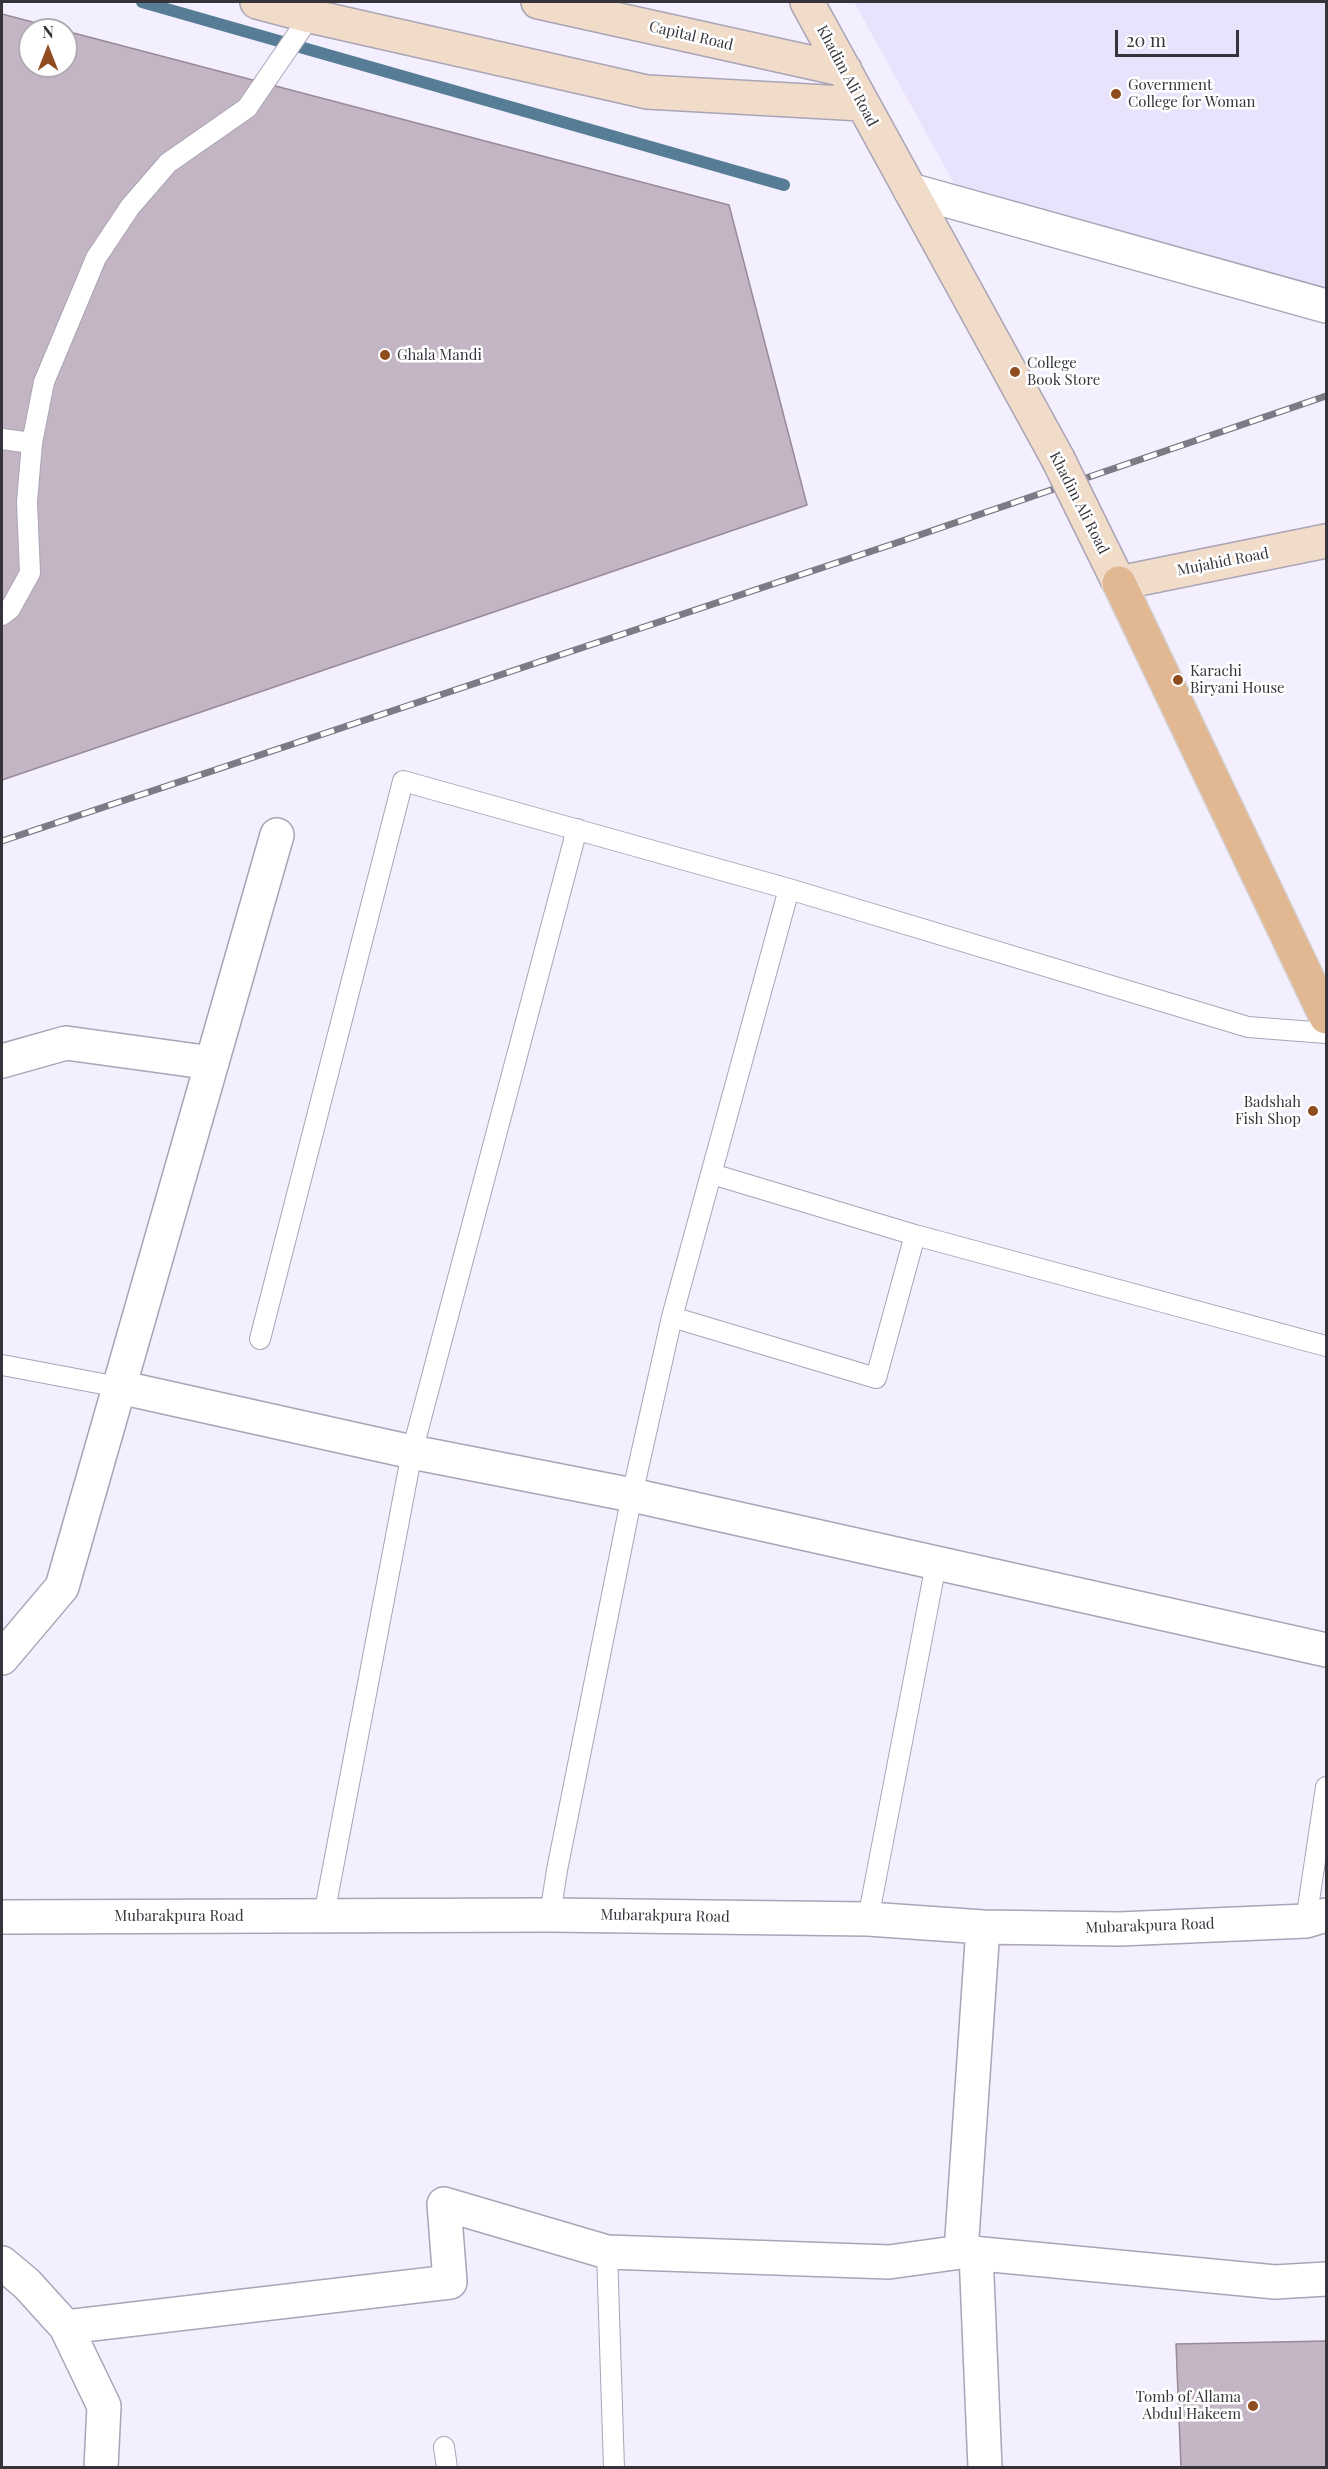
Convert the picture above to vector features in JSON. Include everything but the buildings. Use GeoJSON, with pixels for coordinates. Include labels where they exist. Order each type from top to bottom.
{"type":"FeatureCollection","features":[{"type":"Feature","properties":{"kind":"main road","name":"Khadim Ali Road"},"geometry":{"type":"LineString","coordinates":[[1119,583],[1326,1017]]}},
{"type":"Feature","properties":{"kind":"street"},"geometry":{"type":"LineString","coordinates":[[257,2],[647,92],[862,104]]}},
{"type":"Feature","properties":{"kind":"street","name":"Capital Road"},"geometry":{"type":"LineString","coordinates":[[538,2],[845,70]]}},
{"type":"Feature","properties":{"kind":"street","name":"Khadim Ali Road"},"geometry":{"type":"LineString","coordinates":[[807,2],[1058,459],[1119,583]]}},
{"type":"Feature","properties":{"kind":"street"},"geometry":{"type":"LineString","coordinates":[[910,190],[1326,306]]}},
{"type":"Feature","properties":{"kind":"street","name":"Mujahid Road"},"geometry":{"type":"LineString","coordinates":[[1119,583],[1326,541]]}},
{"type":"Feature","properties":{"kind":"street"},"geometry":{"type":"LineString","coordinates":[[2,1658],[62,1587],[277,835]]}},
{"type":"Feature","properties":{"kind":"street"},"geometry":{"type":"LineString","coordinates":[[2,1060],[66,1043],[212,1063]]}},
{"type":"Feature","properties":{"kind":"street"},"geometry":{"type":"LineString","coordinates":[[119,1387],[412,1452],[632,1495],[1326,1650]]}},
{"type":"Feature","properties":{"kind":"street"},"geometry":{"type":"LineString","coordinates":[[2,1911],[2,1917]]}},
{"type":"Feature","properties":{"kind":"street","name":"Mubarakpura Road"},"geometry":{"type":"LineString","coordinates":[[2,1917],[550,1915],[868,1919],[983,1927],[1119,1929],[1316,1918]]}},
{"type":"Feature","properties":{"kind":"street"},"geometry":{"type":"LineString","coordinates":[[983,1927],[968,2252],[985,2468]]}},
{"type":"Feature","properties":{"kind":"street"},"geometry":{"type":"LineString","coordinates":[[66,2327],[450,2282],[444,2204],[607,2252],[889,2262],[968,2252],[1275,2282],[1326,2279]]}},
{"type":"Feature","properties":{"kind":"street"},"geometry":{"type":"LineString","coordinates":[[2,2263],[27,2284],[66,2327],[104,2406],[101,2468]]}},
{"type":"Feature","properties":{"kind":"lane"},"geometry":{"type":"LineString","coordinates":[[2,615],[10,609],[30,573],[27,502],[32,443],[44,382],[96,258],[130,207],[168,163],[248,108],[311,13]]}},
{"type":"Feature","properties":{"kind":"lane"},"geometry":{"type":"LineString","coordinates":[[2,439],[32,443]]}},
{"type":"Feature","properties":{"kind":"lane"},"geometry":{"type":"LineString","coordinates":[[260,1339],[403,781],[789,889],[1248,1027],[1326,1033]]}},
{"type":"Feature","properties":{"kind":"lane"},"geometry":{"type":"LineString","coordinates":[[324,1915],[412,1452],[577,829]]}},
{"type":"Feature","properties":{"kind":"lane"},"geometry":{"type":"LineString","coordinates":[[550,1915],[559,1858],[632,1495],[672,1317],[789,889]]}},
{"type":"Feature","properties":{"kind":"lane"},"geometry":{"type":"LineString","coordinates":[[712,1174],[915,1235],[1326,1346]]}},
{"type":"Feature","properties":{"kind":"lane"},"geometry":{"type":"LineString","coordinates":[[672,1317],[876,1378],[915,1235]]}},
{"type":"Feature","properties":{"kind":"lane"},"geometry":{"type":"LineString","coordinates":[[2,1365],[119,1387]]}},
{"type":"Feature","properties":{"kind":"lane"},"geometry":{"type":"LineString","coordinates":[[868,1919],[936,1564]]}},
{"type":"Feature","properties":{"kind":"lane"},"geometry":{"type":"LineString","coordinates":[[1316,1918],[1326,1787]]}},
{"type":"Feature","properties":{"kind":"lane"},"geometry":{"type":"LineString","coordinates":[[607,2252],[614,2468]]}},
{"type":"Feature","properties":{"kind":"lane"},"geometry":{"type":"LineString","coordinates":[[444,2447],[447,2468]]}},
{"type":"Feature","properties":{"kind":"shaded area","name":"Government College for Woman"},"geometry":{"type":"Polygon","coordinates":[[[854,2],[1326,2],[1326,297],[956,187],[854,2]]]}},
{"type":"Feature","properties":{"kind":"waterway"},"geometry":{"type":"LineString","coordinates":[[142,2],[784,185]]}},
{"type":"Feature","properties":{"kind":"railway"},"geometry":{"type":"LineString","coordinates":[[2,841],[896,543],[1326,396]]}},
{"type":"Feature","properties":{"kind":"place","name":"Government College for Woman"},"geometry":{"type":"Point","coordinates":[1116,94]}},
{"type":"Feature","properties":{"kind":"place","name":"Ghala Mandi"},"geometry":{"type":"Point","coordinates":[385,355]}},
{"type":"Feature","properties":{"kind":"place","name":"College Book Store"},"geometry":{"type":"Point","coordinates":[1015,372]}},
{"type":"Feature","properties":{"kind":"place","name":"Karachi Biryani House"},"geometry":{"type":"Point","coordinates":[1178,680]}},
{"type":"Feature","properties":{"kind":"place","name":"Badshah Fish Shop"},"geometry":{"type":"Point","coordinates":[1313,1111]}},
{"type":"Feature","properties":{"kind":"place","name":"Tomb of Allama Abdul Hakeem"},"geometry":{"type":"Point","coordinates":[1253,2406]}}]}
